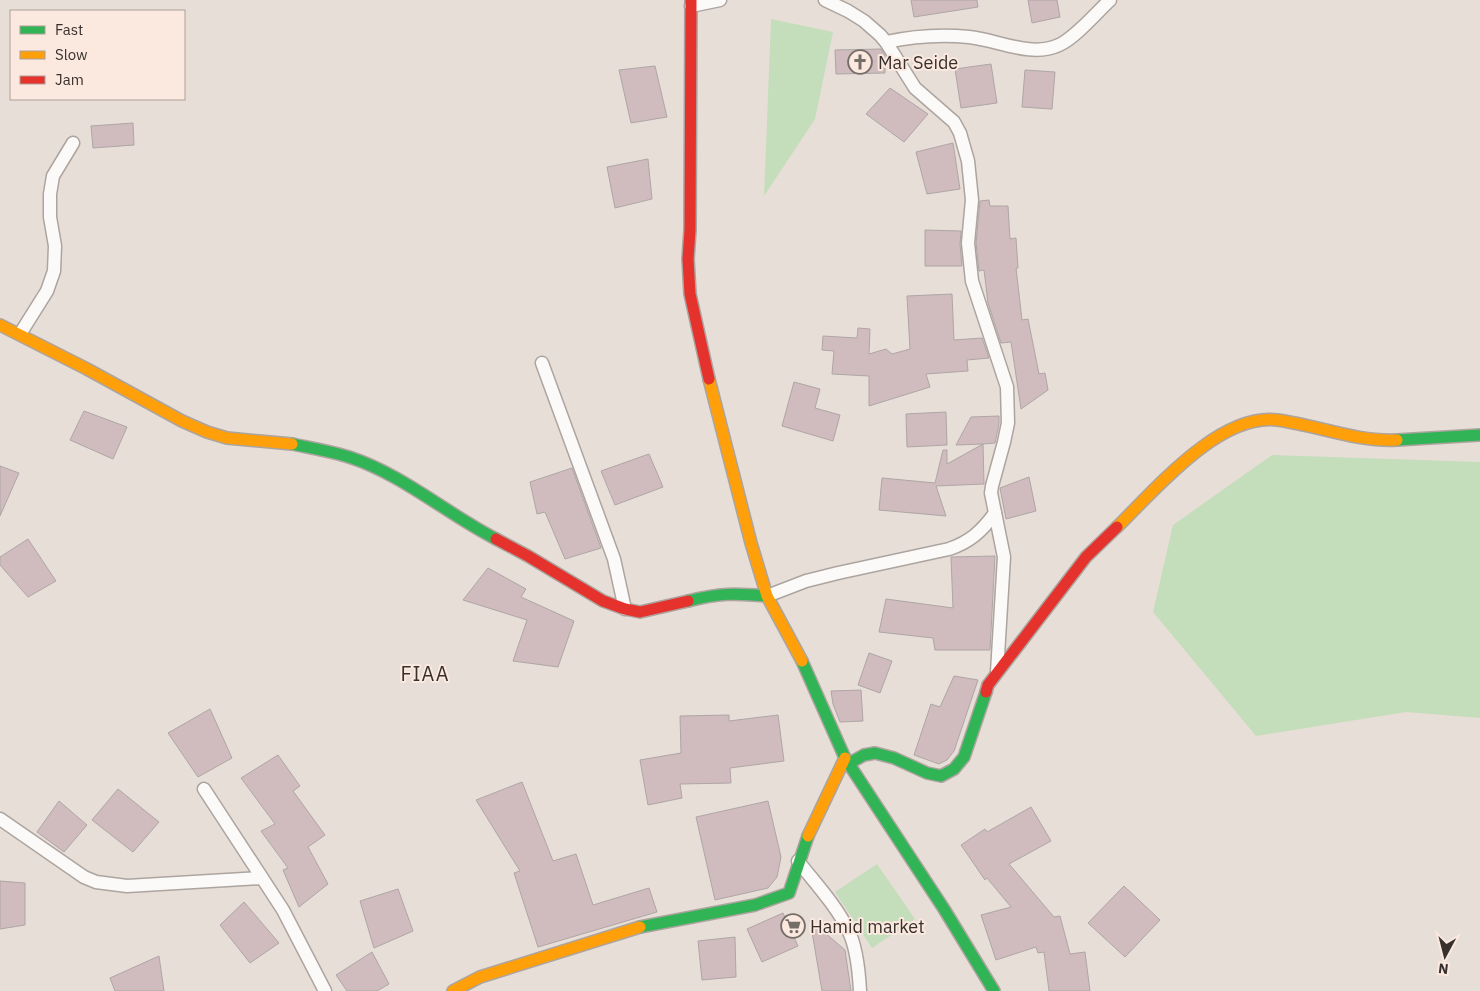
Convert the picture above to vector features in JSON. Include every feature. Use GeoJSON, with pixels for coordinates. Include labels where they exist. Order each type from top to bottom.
{"type":"FeatureCollection","features":[{"type":"Feature","properties":{"kind":"street"},"geometry":{"type":"LineString","coordinates":[[720,0],[691,3],[690,220],[688,259],[690,294],[700,341],[751,543],[767,596],[800,657],[833,734],[847,761],[944,909],[994,991]]}},
{"type":"Feature","properties":{"kind":"street"},"geometry":{"type":"LineString","coordinates":[[825,0],[839,3],[864,21],[886,42],[915,88],[954,122],[960,133],[968,161],[972,200],[968,243],[972,281],[1007,387],[1008,422],[992,486],[1004,558],[997,672]]}},
{"type":"Feature","properties":{"kind":"street"},"geometry":{"type":"LineString","coordinates":[[886,42],[913,36],[968,37],[991,40],[1022,49],[1039,50],[1059,45],[1087,23],[1110,0]]}},
{"type":"Feature","properties":{"kind":"street"},"geometry":{"type":"LineString","coordinates":[[20,334],[47,291],[54,271],[50,194],[53,176],[73,143]]}},
{"type":"Feature","properties":{"kind":"street"},"geometry":{"type":"LineString","coordinates":[[0,325],[96,373],[182,421],[207,432],[227,438],[292,444],[349,457],[375,468],[397,479],[484,533],[528,556],[603,601],[640,612],[716,594],[738,593],[767,596],[814,579],[949,549],[962,544],[985,527],[995,513]]}},
{"type":"Feature","properties":{"kind":"street"},"geometry":{"type":"LineString","coordinates":[[542,362],[614,559],[625,609]]}},
{"type":"Feature","properties":{"kind":"street"},"geometry":{"type":"LineString","coordinates":[[454,991],[480,977],[644,926],[755,905],[789,893],[798,861],[810,831],[847,761],[875,753],[894,758],[927,773],[941,776],[948,773],[964,757],[988,685],[1086,558],[1196,451],[1215,438],[1249,422],[1276,420],[1356,436],[1392,440],[1480,435]]}},
{"type":"Feature","properties":{"kind":"street"},"geometry":{"type":"LineString","coordinates":[[204,789],[283,910],[325,991]]}},
{"type":"Feature","properties":{"kind":"street"},"geometry":{"type":"LineString","coordinates":[[0,819],[84,877],[96,882],[126,886],[262,878]]}},
{"type":"Feature","properties":{"kind":"street"},"geometry":{"type":"LineString","coordinates":[[798,861],[849,930],[854,946],[860,991]]}},
{"type":"Feature","properties":{"kind":"green space"},"geometry":{"type":"Polygon","coordinates":[[[771,19],[833,32],[815,119],[764,196],[771,19]]]}},
{"type":"Feature","properties":{"kind":"green space"},"geometry":{"type":"Polygon","coordinates":[[[1272,455],[1480,462],[1480,718],[1406,712],[1256,736],[1153,612],[1173,525],[1272,455]]]}},
{"type":"Feature","properties":{"kind":"green space"},"geometry":{"type":"Polygon","coordinates":[[[877,864],[915,919],[872,948],[835,892],[877,864]]]}},
{"type":"Feature","properties":{"kind":"building"},"geometry":{"type":"Polygon","coordinates":[[[911,0],[977,0],[978,7],[914,17],[911,0]]]}},
{"type":"Feature","properties":{"kind":"building"},"geometry":{"type":"Polygon","coordinates":[[[1028,0],[1057,0],[1060,17],[1032,23],[1028,0]]]}},
{"type":"Feature","properties":{"kind":"building","name":"Mar Seide"},"geometry":{"type":"Polygon","coordinates":[[[881,49],[885,56],[885,73],[836,74],[835,50],[881,49]]]}},
{"type":"Feature","properties":{"kind":"building"},"geometry":{"type":"Polygon","coordinates":[[[991,64],[997,103],[961,108],[955,69],[991,64]]]}},
{"type":"Feature","properties":{"kind":"building"},"geometry":{"type":"Polygon","coordinates":[[[655,66],[667,117],[631,123],[619,70],[655,66]]]}},
{"type":"Feature","properties":{"kind":"building"},"geometry":{"type":"Polygon","coordinates":[[[1025,70],[1055,72],[1052,109],[1022,107],[1025,70]]]}},
{"type":"Feature","properties":{"kind":"building"},"geometry":{"type":"Polygon","coordinates":[[[890,88],[928,114],[904,142],[866,114],[890,88]]]}},
{"type":"Feature","properties":{"kind":"building"},"geometry":{"type":"Polygon","coordinates":[[[133,123],[134,145],[93,148],[91,126],[133,123]]]}},
{"type":"Feature","properties":{"kind":"building"},"geometry":{"type":"Polygon","coordinates":[[[953,143],[960,189],[927,194],[916,152],[953,143]]]}},
{"type":"Feature","properties":{"kind":"building"},"geometry":{"type":"Polygon","coordinates":[[[648,159],[652,199],[615,208],[607,167],[648,159]]]}},
{"type":"Feature","properties":{"kind":"building"},"geometry":{"type":"Polygon","coordinates":[[[989,200],[990,206],[1008,206],[1010,239],[1016,238],[1018,268],[1016,268],[1022,320],[1028,319],[1039,374],[1045,373],[1048,390],[1021,409],[1011,342],[1001,343],[988,303],[984,270],[979,271],[976,243],[980,201],[989,200]]]}},
{"type":"Feature","properties":{"kind":"building"},"geometry":{"type":"Polygon","coordinates":[[[925,230],[961,231],[962,266],[925,266],[925,230]]]}},
{"type":"Feature","properties":{"kind":"building"},"geometry":{"type":"Polygon","coordinates":[[[952,294],[954,340],[982,338],[989,358],[967,360],[968,371],[926,374],[930,387],[869,406],[869,376],[832,374],[834,351],[822,350],[823,336],[857,338],[858,328],[870,329],[869,354],[886,349],[892,354],[910,349],[907,296],[952,294]]]}},
{"type":"Feature","properties":{"kind":"building"},"geometry":{"type":"Polygon","coordinates":[[[794,382],[820,389],[815,408],[840,415],[833,441],[782,426],[794,382]]]}},
{"type":"Feature","properties":{"kind":"building"},"geometry":{"type":"Polygon","coordinates":[[[84,411],[127,427],[113,459],[70,440],[84,411]]]}},
{"type":"Feature","properties":{"kind":"building"},"geometry":{"type":"Polygon","coordinates":[[[946,412],[947,445],[907,447],[906,414],[946,412]]]}},
{"type":"Feature","properties":{"kind":"building"},"geometry":{"type":"Polygon","coordinates":[[[999,416],[995,443],[956,445],[971,417],[999,416]]]}},
{"type":"Feature","properties":{"kind":"building"},"geometry":{"type":"Polygon","coordinates":[[[983,444],[984,484],[936,486],[946,516],[879,510],[882,478],[935,483],[943,450],[947,450],[947,464],[983,444]]]}},
{"type":"Feature","properties":{"kind":"building"},"geometry":{"type":"Polygon","coordinates":[[[649,454],[663,487],[615,505],[601,471],[649,454]]]}},
{"type":"Feature","properties":{"kind":"building"},"geometry":{"type":"Polygon","coordinates":[[[0,466],[19,473],[0,516],[0,466]]]}},
{"type":"Feature","properties":{"kind":"building"},"geometry":{"type":"Polygon","coordinates":[[[572,468],[601,548],[565,559],[545,512],[537,514],[530,482],[572,468]]]}},
{"type":"Feature","properties":{"kind":"building"},"geometry":{"type":"Polygon","coordinates":[[[1029,477],[1036,511],[1006,519],[1000,488],[1029,477]]]}},
{"type":"Feature","properties":{"kind":"building"},"geometry":{"type":"Polygon","coordinates":[[[28,539],[56,581],[28,597],[0,565],[0,557],[28,539]]]}},
{"type":"Feature","properties":{"kind":"building"},"geometry":{"type":"Polygon","coordinates":[[[995,556],[990,650],[935,650],[933,638],[879,632],[886,599],[953,608],[951,557],[995,556]]]}},
{"type":"Feature","properties":{"kind":"building"},"geometry":{"type":"Polygon","coordinates":[[[488,568],[526,589],[521,597],[574,621],[558,667],[513,661],[527,620],[463,600],[488,568]]]}},
{"type":"Feature","properties":{"kind":"building"},"geometry":{"type":"Polygon","coordinates":[[[869,653],[892,661],[880,693],[858,685],[869,653]]]}},
{"type":"Feature","properties":{"kind":"building"},"geometry":{"type":"Polygon","coordinates":[[[954,676],[978,680],[954,751],[947,760],[939,764],[914,755],[931,704],[940,707],[954,676]]]}},
{"type":"Feature","properties":{"kind":"building"},"geometry":{"type":"Polygon","coordinates":[[[861,690],[863,721],[840,722],[833,704],[831,691],[861,690]]]}},
{"type":"Feature","properties":{"kind":"building"},"geometry":{"type":"Polygon","coordinates":[[[210,709],[232,758],[198,777],[168,733],[210,709]]]}},
{"type":"Feature","properties":{"kind":"building"},"geometry":{"type":"Polygon","coordinates":[[[729,715],[729,721],[778,715],[784,761],[730,768],[731,783],[680,784],[682,798],[648,805],[640,760],[681,753],[680,716],[729,715]]]}},
{"type":"Feature","properties":{"kind":"building"},"geometry":{"type":"Polygon","coordinates":[[[278,755],[300,786],[293,791],[325,835],[308,847],[328,884],[299,907],[283,870],[288,868],[261,831],[275,824],[241,778],[278,755]]]}},
{"type":"Feature","properties":{"kind":"building"},"geometry":{"type":"Polygon","coordinates":[[[522,782],[553,861],[576,854],[593,905],[649,888],[657,912],[538,947],[514,873],[520,871],[476,800],[522,782]]]}},
{"type":"Feature","properties":{"kind":"building"},"geometry":{"type":"Polygon","coordinates":[[[118,789],[159,822],[133,852],[92,820],[118,789]]]}},
{"type":"Feature","properties":{"kind":"building"},"geometry":{"type":"Polygon","coordinates":[[[59,801],[87,825],[64,852],[37,832],[59,801]]]}},
{"type":"Feature","properties":{"kind":"building"},"geometry":{"type":"Polygon","coordinates":[[[768,801],[781,857],[777,877],[768,888],[715,900],[696,817],[768,801]]]}},
{"type":"Feature","properties":{"kind":"building"},"geometry":{"type":"Polygon","coordinates":[[[1031,807],[1051,841],[1009,864],[1054,917],[1060,916],[1070,954],[1085,952],[1090,991],[1049,991],[1044,952],[1038,953],[1036,947],[996,960],[981,915],[1011,907],[987,878],[985,880],[961,845],[985,829],[987,832],[1031,807]]]}},
{"type":"Feature","properties":{"kind":"building"},"geometry":{"type":"Polygon","coordinates":[[[0,881],[25,883],[25,925],[0,929],[0,881]]]}},
{"type":"Feature","properties":{"kind":"building"},"geometry":{"type":"Polygon","coordinates":[[[1124,886],[1160,920],[1125,957],[1088,923],[1124,886]]]}},
{"type":"Feature","properties":{"kind":"building"},"geometry":{"type":"Polygon","coordinates":[[[398,889],[413,931],[374,948],[360,901],[398,889]]]}},
{"type":"Feature","properties":{"kind":"building"},"geometry":{"type":"Polygon","coordinates":[[[244,902],[279,943],[250,963],[220,925],[244,902]]]}},
{"type":"Feature","properties":{"kind":"building"},"geometry":{"type":"Polygon","coordinates":[[[783,913],[798,946],[762,962],[747,929],[783,913]]]}},
{"type":"Feature","properties":{"kind":"building"},"geometry":{"type":"Polygon","coordinates":[[[810,920],[845,950],[851,991],[822,991],[810,920]]]}},
{"type":"Feature","properties":{"kind":"building"},"geometry":{"type":"Polygon","coordinates":[[[735,937],[736,977],[702,980],[698,941],[735,937]]]}},
{"type":"Feature","properties":{"kind":"building"},"geometry":{"type":"Polygon","coordinates":[[[372,952],[389,984],[377,991],[347,991],[336,975],[372,952]]]}},
{"type":"Feature","properties":{"kind":"building"},"geometry":{"type":"Polygon","coordinates":[[[159,956],[164,991],[115,991],[110,978],[159,956]]]}},
{"type":"Feature","properties":{"kind":"traffic: fast"},"geometry":{"type":"LineString","coordinates":[[1397,440],[1480,435]]}},
{"type":"Feature","properties":{"kind":"traffic: fast"},"geometry":{"type":"LineString","coordinates":[[292,444],[328,451],[369,464],[406,484],[496,539]]}},
{"type":"Feature","properties":{"kind":"traffic: fast"},"geometry":{"type":"LineString","coordinates":[[688,601],[727,594],[767,596]]}},
{"type":"Feature","properties":{"kind":"traffic: fast"},"geometry":{"type":"LineString","coordinates":[[802,661],[845,758],[944,909],[994,991]]}},
{"type":"Feature","properties":{"kind":"traffic: fast"},"geometry":{"type":"LineString","coordinates":[[848,764],[864,755],[875,753],[894,758],[927,773],[941,776],[954,769],[964,757],[986,692]]}},
{"type":"Feature","properties":{"kind":"traffic: fast"},"geometry":{"type":"LineString","coordinates":[[640,927],[755,905],[789,893],[808,836]]}},
{"type":"Feature","properties":{"kind":"traffic: slow"},"geometry":{"type":"LineString","coordinates":[[0,325],[87,369],[182,421],[207,432],[227,438],[292,444]]}},
{"type":"Feature","properties":{"kind":"traffic: slow"},"geometry":{"type":"LineString","coordinates":[[709,379],[751,543],[767,596],[802,661]]}},
{"type":"Feature","properties":{"kind":"traffic: slow"},"geometry":{"type":"LineString","coordinates":[[1117,527],[1169,475],[1190,457],[1211,441],[1233,429],[1255,421],[1277,420],[1292,422],[1351,436],[1397,440]]}},
{"type":"Feature","properties":{"kind":"traffic: slow"},"geometry":{"type":"LineString","coordinates":[[808,836],[845,758]]}},
{"type":"Feature","properties":{"kind":"traffic: slow"},"geometry":{"type":"LineString","coordinates":[[453,991],[480,977],[640,927]]}},
{"type":"Feature","properties":{"kind":"traffic: jam"},"geometry":{"type":"LineString","coordinates":[[691,0],[690,230],[688,259],[690,294],[709,379]]}},
{"type":"Feature","properties":{"kind":"traffic: jam"},"geometry":{"type":"LineString","coordinates":[[986,692],[988,685],[1086,557],[1117,527]]}},
{"type":"Feature","properties":{"kind":"traffic: jam"},"geometry":{"type":"LineString","coordinates":[[496,539],[603,601],[625,609],[640,612],[688,601]]}},
{"type":"Feature","properties":{"kind":"place","name":"Mar Seide"},"geometry":{"type":"Point","coordinates":[860,62]}},
{"type":"Feature","properties":{"kind":"place","name":"Hamid market"},"geometry":{"type":"Point","coordinates":[793,926]}},
{"type":"Feature","properties":{"kind":"district","name":"FIAA"},"geometry":{"type":"Point","coordinates":[425,673]}}]}
